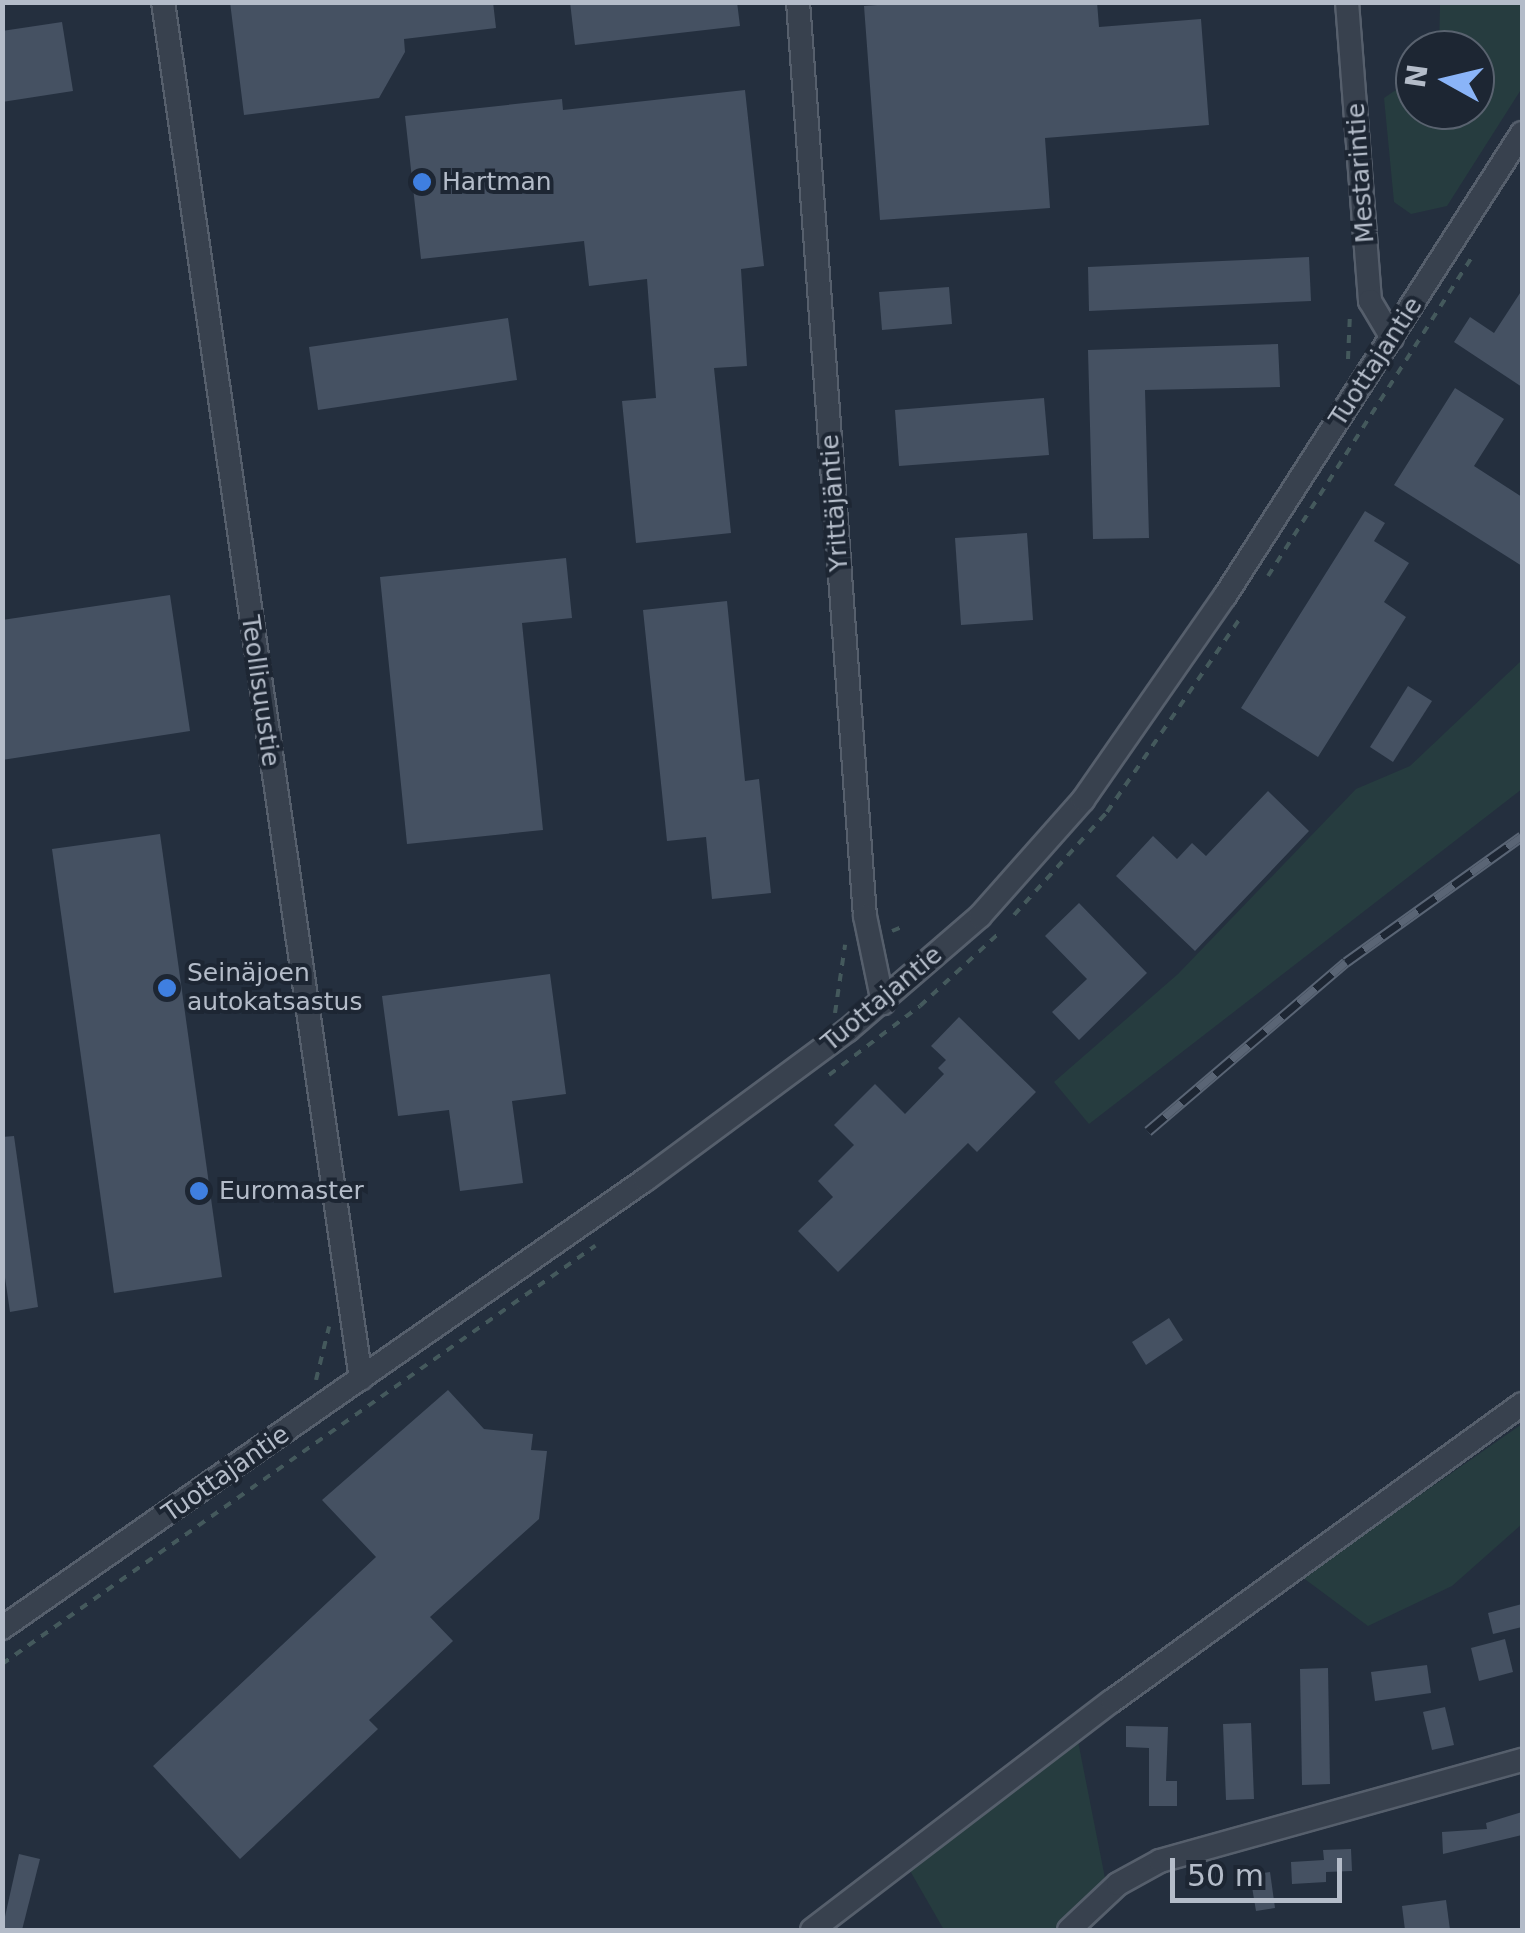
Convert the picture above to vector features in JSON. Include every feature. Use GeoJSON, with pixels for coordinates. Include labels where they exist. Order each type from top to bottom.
{"type":"FeatureCollection","features":[{"type":"Feature","properties":{"kind":"street","name":"Teollisuustie"},"geometry":{"type":"LineString","coordinates":[[163,2],[360,1379]]}},
{"type":"Feature","properties":{"kind":"street","name":"Yrittäjäntie"},"geometry":{"type":"LineString","coordinates":[[798,2],[865,916],[883,1003]]}},
{"type":"Feature","properties":{"kind":"street","name":"Mestarintie"},"geometry":{"type":"LineString","coordinates":[[1348,2],[1370,301],[1392,338]]}},
{"type":"Feature","properties":{"kind":"street","name":"Tuottajantie"},"geometry":{"type":"LineString","coordinates":[[2,1628],[360,1379],[883,1003],[980,916],[1083,800],[1368,376],[1522,133]]}},
{"type":"Feature","properties":{"kind":"street"},"geometry":{"type":"LineString","coordinates":[[812,1930],[1112,1702],[1522,1404]]}},
{"type":"Feature","properties":{"kind":"street"},"geometry":{"type":"LineString","coordinates":[[1069,1930],[1118,1884],[1160,1861],[1522,1760]]}},
{"type":"Feature","properties":{"kind":"path"},"geometry":{"type":"LineString","coordinates":[[1265,580],[1480,245]]}},
{"type":"Feature","properties":{"kind":"path"},"geometry":{"type":"LineString","coordinates":[[1350,306],[1348,363],[1389,390]]}},
{"type":"Feature","properties":{"kind":"path"},"geometry":{"type":"LineString","coordinates":[[819,1083],[920,1006],[997,934],[1107,812],[1243,613]]}},
{"type":"Feature","properties":{"kind":"path"},"geometry":{"type":"LineString","coordinates":[[2,1664],[604,1239]]}},
{"type":"Feature","properties":{"kind":"green space"},"geometry":{"type":"Polygon","coordinates":[[[1440,3],[1522,3],[1522,88],[1447,206],[1411,214],[1394,202],[1384,98],[1395,91],[1395,130],[1495,130],[1495,30],[1439,30],[1440,3]]]}},
{"type":"Feature","properties":{"kind":"green space"},"geometry":{"type":"Polygon","coordinates":[[[1522,660],[1522,789],[1089,1124],[1054,1082],[1178,974],[1356,789],[1410,766],[1522,660]]]}},
{"type":"Feature","properties":{"kind":"green space"},"geometry":{"type":"Polygon","coordinates":[[[1522,1424],[1522,1524],[1452,1586],[1368,1626],[1302,1577],[1522,1424]]]}},
{"type":"Feature","properties":{"kind":"green space"},"geometry":{"type":"Polygon","coordinates":[[[1076,1731],[1105,1878],[1055,1930],[944,1930],[905,1862],[1076,1731]]]}},
{"type":"Feature","properties":{"kind":"building"},"geometry":{"type":"Polygon","coordinates":[[[230,2],[493,2],[496,28],[404,39],[405,52],[379,98],[244,115],[230,2]]]}},
{"type":"Feature","properties":{"kind":"building"},"geometry":{"type":"Polygon","coordinates":[[[570,2],[737,2],[740,26],[575,45],[570,2]]]}},
{"type":"Feature","properties":{"kind":"building"},"geometry":{"type":"Polygon","coordinates":[[[917,2],[1097,2],[1099,27],[1201,19],[1209,125],[1045,138],[1050,208],[880,220],[864,6],[917,2]]]}},
{"type":"Feature","properties":{"kind":"building"},"geometry":{"type":"Polygon","coordinates":[[[62,22],[73,91],[2,102],[2,31],[62,22]]]}},
{"type":"Feature","properties":{"kind":"building"},"geometry":{"type":"Polygon","coordinates":[[[745,90],[764,266],[741,269],[747,366],[714,368],[731,533],[636,543],[622,401],[656,398],[647,279],[589,286],[584,241],[421,259],[405,116],[562,99],[563,110],[745,90]]]}},
{"type":"Feature","properties":{"kind":"building"},"geometry":{"type":"Polygon","coordinates":[[[1309,257],[1311,301],[1089,311],[1088,267],[1309,257]]]}},
{"type":"Feature","properties":{"kind":"building"},"geometry":{"type":"Polygon","coordinates":[[[949,287],[952,324],[882,330],[879,292],[949,287]]]}},
{"type":"Feature","properties":{"kind":"building"},"geometry":{"type":"Polygon","coordinates":[[[1522,290],[1522,387],[1454,342],[1470,317],[1494,333],[1522,290]]]}},
{"type":"Feature","properties":{"kind":"building"},"geometry":{"type":"Polygon","coordinates":[[[508,318],[517,380],[318,410],[309,347],[508,318]]]}},
{"type":"Feature","properties":{"kind":"building"},"geometry":{"type":"Polygon","coordinates":[[[1278,344],[1280,387],[1145,390],[1149,538],[1093,539],[1088,350],[1278,344]]]}},
{"type":"Feature","properties":{"kind":"building"},"geometry":{"type":"Polygon","coordinates":[[[1455,388],[1504,419],[1474,466],[1522,497],[1522,566],[1394,485],[1455,388]]]}},
{"type":"Feature","properties":{"kind":"building"},"geometry":{"type":"Polygon","coordinates":[[[1044,398],[1049,455],[899,466],[895,410],[1044,398]]]}},
{"type":"Feature","properties":{"kind":"building"},"geometry":{"type":"Polygon","coordinates":[[[1365,511],[1385,523],[1374,541],[1409,563],[1384,602],[1406,617],[1318,757],[1241,708],[1365,511]]]}},
{"type":"Feature","properties":{"kind":"building"},"geometry":{"type":"Polygon","coordinates":[[[1027,533],[1033,620],[961,625],[955,538],[1027,533]]]}},
{"type":"Feature","properties":{"kind":"building"},"geometry":{"type":"Polygon","coordinates":[[[566,558],[572,618],[522,623],[543,830],[407,844],[380,577],[566,558]]]}},
{"type":"Feature","properties":{"kind":"building"},"geometry":{"type":"Polygon","coordinates":[[[170,595],[190,731],[2,760],[2,620],[170,595]]]}},
{"type":"Feature","properties":{"kind":"building"},"geometry":{"type":"Polygon","coordinates":[[[727,601],[745,781],[759,779],[771,893],[712,899],[706,837],[667,841],[643,610],[727,601]]]}},
{"type":"Feature","properties":{"kind":"building"},"geometry":{"type":"Polygon","coordinates":[[[1408,686],[1432,701],[1393,762],[1370,747],[1408,686]]]}},
{"type":"Feature","properties":{"kind":"building"},"geometry":{"type":"Polygon","coordinates":[[[1268,791],[1309,831],[1195,951],[1116,876],[1153,836],[1177,859],[1192,843],[1206,856],[1268,791]]]}},
{"type":"Feature","properties":{"kind":"building"},"geometry":{"type":"Polygon","coordinates":[[[160,834],[222,1277],[114,1293],[52,849],[160,834]]]}},
{"type":"Feature","properties":{"kind":"building"},"geometry":{"type":"Polygon","coordinates":[[[1079,903],[1147,973],[1079,1040],[1052,1012],[1087,979],[1045,936],[1079,903]]]}},
{"type":"Feature","properties":{"kind":"building"},"geometry":{"type":"Polygon","coordinates":[[[550,974],[566,1094],[512,1101],[523,1183],[460,1191],[449,1110],[398,1116],[382,996],[550,974]]]}},
{"type":"Feature","properties":{"kind":"building"},"geometry":{"type":"Polygon","coordinates":[[[959,1017],[1036,1092],[977,1152],[968,1143],[838,1272],[798,1231],[833,1197],[818,1181],[854,1145],[834,1125],[875,1084],[905,1114],[944,1074],[938,1068],[946,1060],[931,1046],[959,1017]]]}},
{"type":"Feature","properties":{"kind":"building"},"geometry":{"type":"Polygon","coordinates":[[[14,1136],[38,1307],[10,1312],[2,1257],[2,1137],[14,1136]]]}},
{"type":"Feature","properties":{"kind":"building"},"geometry":{"type":"Polygon","coordinates":[[[1169,1318],[1183,1340],[1146,1365],[1132,1342],[1169,1318]]]}},
{"type":"Feature","properties":{"kind":"building"},"geometry":{"type":"Polygon","coordinates":[[[448,1390],[484,1429],[533,1434],[531,1450],[547,1451],[539,1519],[430,1617],[453,1641],[369,1720],[378,1729],[240,1859],[153,1766],[376,1557],[322,1500],[448,1390]]]}},
{"type":"Feature","properties":{"kind":"building"},"geometry":{"type":"Polygon","coordinates":[[[1522,1604],[1522,1627],[1493,1634],[1488,1613],[1522,1604]]]}},
{"type":"Feature","properties":{"kind":"building"},"geometry":{"type":"Polygon","coordinates":[[[1505,1639],[1513,1672],[1479,1681],[1471,1648],[1505,1639]]]}},
{"type":"Feature","properties":{"kind":"building"},"geometry":{"type":"Polygon","coordinates":[[[1427,1665],[1431,1693],[1375,1701],[1371,1672],[1427,1665]]]}},
{"type":"Feature","properties":{"kind":"building"},"geometry":{"type":"Polygon","coordinates":[[[1328,1668],[1330,1784],[1302,1785],[1300,1669],[1328,1668]]]}},
{"type":"Feature","properties":{"kind":"building"},"geometry":{"type":"Polygon","coordinates":[[[1445,1707],[1454,1745],[1432,1750],[1423,1712],[1445,1707]]]}},
{"type":"Feature","properties":{"kind":"building"},"geometry":{"type":"Polygon","coordinates":[[[1251,1723],[1254,1799],[1226,1800],[1223,1724],[1251,1723]]]}},
{"type":"Feature","properties":{"kind":"building"},"geometry":{"type":"Polygon","coordinates":[[[1126,1726],[1168,1727],[1166,1781],[1177,1781],[1177,1806],[1149,1806],[1149,1748],[1126,1747],[1126,1726]]]}},
{"type":"Feature","properties":{"kind":"building"},"geometry":{"type":"Polygon","coordinates":[[[1522,1812],[1522,1835],[1443,1854],[1442,1832],[1487,1829],[1486,1823],[1522,1812]]]}},
{"type":"Feature","properties":{"kind":"building"},"geometry":{"type":"Polygon","coordinates":[[[1351,1849],[1352,1871],[1326,1872],[1326,1882],[1292,1884],[1291,1862],[1324,1860],[1323,1850],[1351,1849]]]}},
{"type":"Feature","properties":{"kind":"building"},"geometry":{"type":"Polygon","coordinates":[[[19,1854],[40,1859],[22,1930],[2,1930],[19,1854]]]}},
{"type":"Feature","properties":{"kind":"building"},"geometry":{"type":"Polygon","coordinates":[[[1270,1872],[1275,1908],[1256,1911],[1250,1875],[1270,1872]]]}},
{"type":"Feature","properties":{"kind":"building"},"geometry":{"type":"Polygon","coordinates":[[[1446,1900],[1450,1930],[1405,1930],[1402,1906],[1446,1900]]]}},
{"type":"Feature","properties":{"kind":"railway"},"geometry":{"type":"LineString","coordinates":[[1148,1131],[1346,962],[1522,836]]}},
{"type":"Feature","properties":{"kind":"place","name":"Hartman"},"geometry":{"type":"Point","coordinates":[422,182]}},
{"type":"Feature","properties":{"kind":"place","name":"Seinäjoen autokatsastus"},"geometry":{"type":"Point","coordinates":[167,988]}},
{"type":"Feature","properties":{"kind":"place","name":"Euromaster"},"geometry":{"type":"Point","coordinates":[199,1191]}}]}
